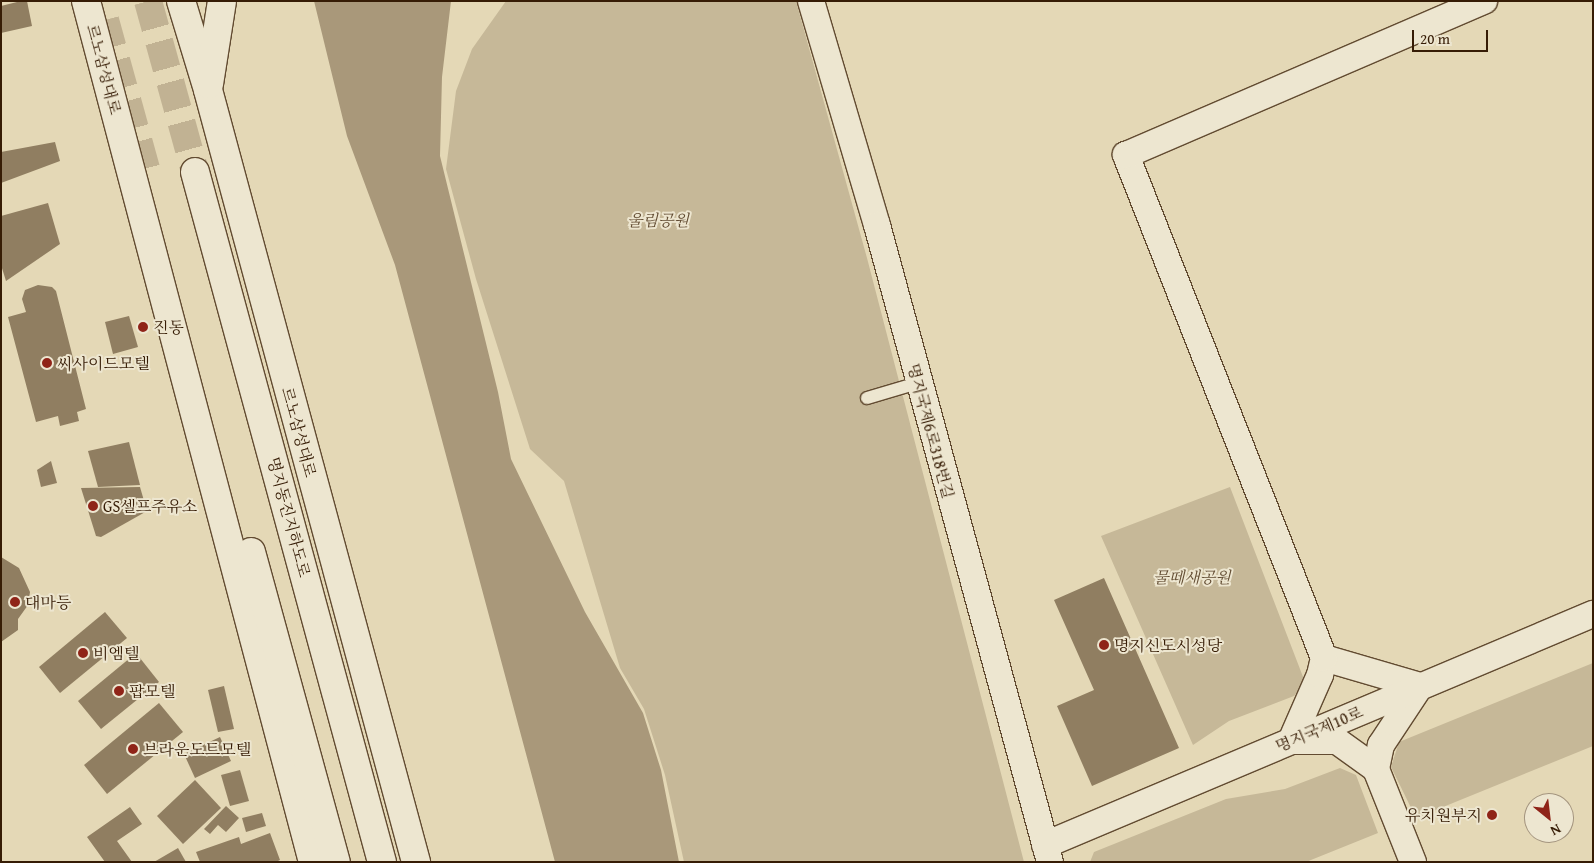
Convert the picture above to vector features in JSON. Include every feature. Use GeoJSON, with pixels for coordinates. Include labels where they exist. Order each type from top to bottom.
{"type":"FeatureCollection","features":[{"type":"Feature","properties":{"kind":"main road"},"geometry":{"type":"LineString","coordinates":[[208,90],[222,1]]}},
{"type":"Feature","properties":{"kind":"main road","name":"르노삼성대로"},"geometry":{"type":"LineString","coordinates":[[88,3],[313,862]]}},
{"type":"Feature","properties":{"kind":"main road","name":"르노삼성대로"},"geometry":{"type":"LineString","coordinates":[[179,6],[208,90],[416,862]]}},
{"type":"Feature","properties":{"kind":"main road","name":"명지동진지하도로"},"geometry":{"type":"LineString","coordinates":[[195,172],[382,862]]}},
{"type":"Feature","properties":{"kind":"main road"},"geometry":{"type":"LineString","coordinates":[[149,180],[336,862]]}},
{"type":"Feature","properties":{"kind":"street","name":"명지국제6로318번길"},"geometry":{"type":"LineString","coordinates":[[811,1],[876,225],[1047,853]]}},
{"type":"Feature","properties":{"kind":"street"},"geometry":{"type":"LineString","coordinates":[[1413,862],[1376,769],[1337,741],[1292,741],[1320,675],[1324,658],[1126,155],[1484,1]]}},
{"type":"Feature","properties":{"kind":"street","name":"명지국제10로"},"geometry":{"type":"LineString","coordinates":[[1047,853],[1292,741],[1593,614]]}},
{"type":"Feature","properties":{"kind":"street"},"geometry":{"type":"LineString","coordinates":[[1324,658],[1420,686],[1381,745],[1376,769]]}},
{"type":"Feature","properties":{"kind":"lane"},"geometry":{"type":"LineString","coordinates":[[867,398],[918,383]]}},
{"type":"Feature","properties":{"kind":"green space","name":"울림공원"},"geometry":{"type":"Polygon","coordinates":[[[506,1],[796,1],[867,258],[1024,862],[684,862],[665,775],[644,709],[620,668],[564,481],[530,449],[476,279],[446,169],[456,91],[472,49],[506,1]]]}},
{"type":"Feature","properties":{"kind":"green space","name":"물떼새공원"},"geometry":{"type":"Polygon","coordinates":[[[1230,487],[1305,682],[1294,696],[1229,721],[1193,745],[1101,536],[1230,487]]]}},
{"type":"Feature","properties":{"kind":"green space"},"geometry":{"type":"Polygon","coordinates":[[[1593,663],[1593,746],[1416,818],[1391,767],[1399,742],[1593,663]]]}},
{"type":"Feature","properties":{"kind":"green space"},"geometry":{"type":"Polygon","coordinates":[[[1340,768],[1356,775],[1378,833],[1306,862],[1090,862],[1094,852],[1226,799],[1285,789],[1340,768]]]}},
{"type":"Feature","properties":{"kind":"shaded area"},"geometry":{"type":"Polygon","coordinates":[[[314,1],[451,1],[442,77],[440,156],[498,392],[511,459],[585,612],[643,713],[661,770],[679,862],[555,862],[395,265],[347,136],[314,1]]]}},
{"type":"Feature","properties":{"kind":"building"},"geometry":{"type":"Polygon","coordinates":[[[27,1],[32,26],[1,33],[1,6],[27,1]]]}},
{"type":"Feature","properties":{"kind":"building"},"geometry":{"type":"Polygon","coordinates":[[[55,142],[60,161],[1,183],[1,152],[55,142]]]}},
{"type":"Feature","properties":{"kind":"building"},"geometry":{"type":"Polygon","coordinates":[[[48,203],[60,244],[6,281],[1,265],[1,216],[48,203]]]}},
{"type":"Feature","properties":{"kind":"building","name":"씨사이드모텔"},"geometry":{"type":"Polygon","coordinates":[[[38,285],[52,287],[56,291],[86,409],[77,412],[79,421],[60,426],[58,416],[36,422],[8,317],[26,312],[22,299],[25,290],[38,285]]]}},
{"type":"Feature","properties":{"kind":"building"},"geometry":{"type":"Polygon","coordinates":[[[129,316],[138,347],[113,354],[105,322],[129,316]]]}},
{"type":"Feature","properties":{"kind":"building"},"geometry":{"type":"Polygon","coordinates":[[[129,442],[140,485],[98,487],[88,451],[129,442]]]}},
{"type":"Feature","properties":{"kind":"building"},"geometry":{"type":"Polygon","coordinates":[[[51,461],[57,483],[41,487],[37,470],[51,461]]]}},
{"type":"Feature","properties":{"kind":"building"},"geometry":{"type":"Polygon","coordinates":[[[140,487],[147,511],[101,537],[96,536],[81,488],[140,487]]]}},
{"type":"Feature","properties":{"kind":"building","name":"대마등"},"geometry":{"type":"Polygon","coordinates":[[[1,557],[19,568],[30,592],[28,605],[18,619],[18,630],[1,642],[1,557]]]}},
{"type":"Feature","properties":{"kind":"building","name":"명지신도시성당"},"geometry":{"type":"Polygon","coordinates":[[[1104,578],[1179,748],[1092,786],[1057,706],[1094,690],[1054,600],[1104,578]]]}},
{"type":"Feature","properties":{"kind":"building","name":"비엠텔"},"geometry":{"type":"Polygon","coordinates":[[[105,612],[127,638],[60,693],[39,667],[105,612]]]}},
{"type":"Feature","properties":{"kind":"building","name":"팝모텔"},"geometry":{"type":"Polygon","coordinates":[[[136,653],[159,682],[101,729],[78,701],[136,653]]]}},
{"type":"Feature","properties":{"kind":"building"},"geometry":{"type":"Polygon","coordinates":[[[224,686],[234,729],[218,732],[208,690],[224,686]]]}},
{"type":"Feature","properties":{"kind":"building","name":"브라운도트모텔"},"geometry":{"type":"Polygon","coordinates":[[[159,703],[183,732],[107,794],[84,765],[159,703]]]}},
{"type":"Feature","properties":{"kind":"building"},"geometry":{"type":"Polygon","coordinates":[[[220,737],[231,761],[195,778],[184,754],[220,737]]]}},
{"type":"Feature","properties":{"kind":"building"},"geometry":{"type":"Polygon","coordinates":[[[240,770],[249,801],[230,806],[221,775],[240,770]]]}},
{"type":"Feature","properties":{"kind":"building"},"geometry":{"type":"Polygon","coordinates":[[[195,780],[221,808],[183,844],[157,816],[195,780]]]}},
{"type":"Feature","properties":{"kind":"building"},"geometry":{"type":"Polygon","coordinates":[[[226,806],[239,818],[226,832],[218,825],[210,834],[204,829],[226,806]]]}},
{"type":"Feature","properties":{"kind":"building"},"geometry":{"type":"Polygon","coordinates":[[[130,807],[142,824],[117,841],[132,862],[105,862],[87,837],[130,807]]]}},
{"type":"Feature","properties":{"kind":"building"},"geometry":{"type":"Polygon","coordinates":[[[262,813],[266,826],[246,832],[242,818],[262,813]]]}},
{"type":"Feature","properties":{"kind":"building"},"geometry":{"type":"Polygon","coordinates":[[[270,833],[280,860],[276,862],[200,862],[196,852],[239,837],[241,844],[270,833]]]}},
{"type":"Feature","properties":{"kind":"building"},"geometry":{"type":"Polygon","coordinates":[[[178,848],[186,862],[154,862],[178,848]]]}},
{"type":"Feature","properties":{"kind":"tunnel"},"geometry":{"type":"LineString","coordinates":[[148,1],[195,172]]}},
{"type":"Feature","properties":{"kind":"tunnel"},"geometry":{"type":"LineString","coordinates":[[105,20],[149,180]]}},
{"type":"Feature","properties":{"kind":"place","name":"진동"},"geometry":{"type":"Point","coordinates":[143,327]}},
{"type":"Feature","properties":{"kind":"place","name":"씨사이드모텔"},"geometry":{"type":"Point","coordinates":[47,363]}},
{"type":"Feature","properties":{"kind":"place","name":"GS셀프주유소"},"geometry":{"type":"Point","coordinates":[93,506]}},
{"type":"Feature","properties":{"kind":"place","name":"대마등"},"geometry":{"type":"Point","coordinates":[15,602]}},
{"type":"Feature","properties":{"kind":"place","name":"명지신도시성당"},"geometry":{"type":"Point","coordinates":[1104,645]}},
{"type":"Feature","properties":{"kind":"place","name":"비엠텔"},"geometry":{"type":"Point","coordinates":[83,653]}},
{"type":"Feature","properties":{"kind":"place","name":"팝모텔"},"geometry":{"type":"Point","coordinates":[119,691]}},
{"type":"Feature","properties":{"kind":"place","name":"브라운도트모텔"},"geometry":{"type":"Point","coordinates":[133,749]}},
{"type":"Feature","properties":{"kind":"place","name":"유치원부지"},"geometry":{"type":"Point","coordinates":[1492,815]}}]}
